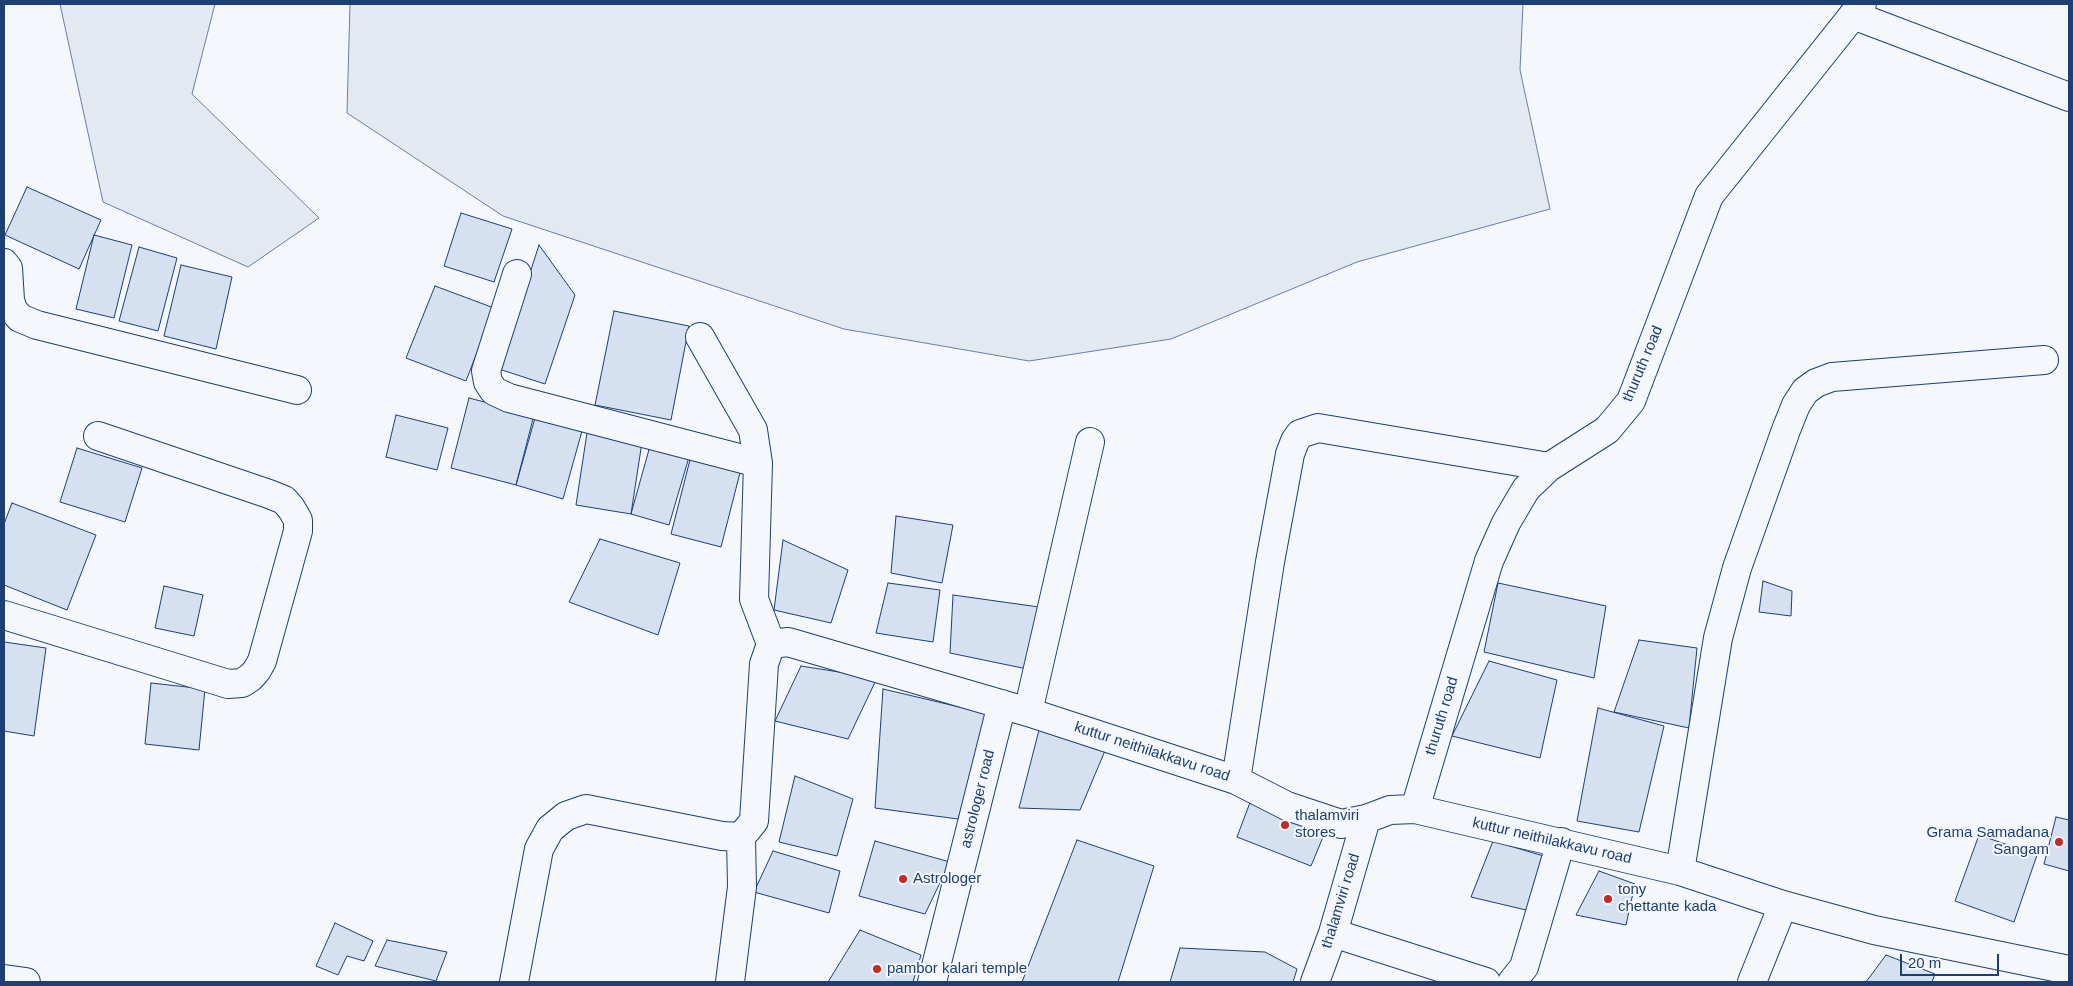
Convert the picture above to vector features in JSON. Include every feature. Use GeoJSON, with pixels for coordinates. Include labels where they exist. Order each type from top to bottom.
{"type":"FeatureCollection","features":[{"type":"Feature","properties":{"kind":"street"},"geometry":{"type":"LineString","coordinates":[[1857,9],[2069,97]]}},
{"type":"Feature","properties":{"kind":"street","name":"thuruth road"},"geometry":{"type":"LineString","coordinates":[[1415,809],[1489,561],[1506,523],[1526,489],[1549,467],[1606,430],[1631,401],[1709,196],[1857,9]]}},
{"type":"Feature","properties":{"kind":"street"},"geometry":{"type":"LineString","coordinates":[[4,263],[8,268],[10,300],[13,310],[20,318],[37,325],[297,390]]}},
{"type":"Feature","properties":{"kind":"street"},"geometry":{"type":"LineString","coordinates":[[517,274],[486,371],[488,382],[494,392],[509,398],[758,463]]}},
{"type":"Feature","properties":{"kind":"street"},"geometry":{"type":"LineString","coordinates":[[700,337],[753,430],[758,463],[754,599],[772,644],[764,664],[754,821],[741,837],[742,887],[730,982]]}},
{"type":"Feature","properties":{"kind":"street"},"geometry":{"type":"LineString","coordinates":[[1680,871],[1718,638],[1740,558],[1792,413],[1805,391],[1816,383],[1832,377],[2044,360]]}},
{"type":"Feature","properties":{"kind":"street"},"geometry":{"type":"LineString","coordinates":[[1236,780],[1270,562],[1290,454],[1294,441],[1300,434],[1318,428],[1549,467]]}},
{"type":"Feature","properties":{"kind":"street"},"geometry":{"type":"LineString","coordinates":[[4,615],[228,684],[242,683],[251,677],[262,661],[298,531],[298,520],[291,508],[284,500],[269,494],[98,436]]}},
{"type":"Feature","properties":{"kind":"street"},"geometry":{"type":"LineString","coordinates":[[1028,712],[1090,442]]}},
{"type":"Feature","properties":{"kind":"street","name":"kuttur neithilakkavu road"},"geometry":{"type":"LineString","coordinates":[[772,644],[788,642],[1028,712],[1236,780],[1287,806],[1341,824],[1366,819],[1390,810],[1415,809],[1680,871],[1783,905],[1874,930],[2069,970]]}},
{"type":"Feature","properties":{"kind":"street","name":"astrologer road"},"geometry":{"type":"LineString","coordinates":[[932,982],[1002,704]]}},
{"type":"Feature","properties":{"kind":"street"},"geometry":{"type":"LineString","coordinates":[[514,982],[539,849],[550,829],[566,816],[586,809],[722,836],[741,837]]}},
{"type":"Feature","properties":{"kind":"street","name":"thalamviri road"},"geometry":{"type":"LineString","coordinates":[[1315,982],[1333,933],[1366,819]]}},
{"type":"Feature","properties":{"kind":"street"},"geometry":{"type":"LineString","coordinates":[[1512,982],[1524,967],[1561,842]]}},
{"type":"Feature","properties":{"kind":"street"},"geometry":{"type":"LineString","coordinates":[[1752,982],[1783,905]]}},
{"type":"Feature","properties":{"kind":"street"},"geometry":{"type":"LineString","coordinates":[[1333,933],[1486,982]]}},
{"type":"Feature","properties":{"kind":"street"},"geometry":{"type":"LineString","coordinates":[[4,979],[26,982]]}},
{"type":"Feature","properties":{"kind":"shaded area"},"geometry":{"type":"Polygon","coordinates":[[[60,4],[215,4],[192,94],[319,218],[248,267],[103,202],[60,4]]]}},
{"type":"Feature","properties":{"kind":"shaded area"},"geometry":{"type":"Polygon","coordinates":[[[350,4],[1523,4],[1520,70],[1550,209],[1357,262],[1171,339],[1029,361],[844,329],[503,216],[347,113],[350,4]]]}},
{"type":"Feature","properties":{"kind":"building"},"geometry":{"type":"Polygon","coordinates":[[[27,187],[101,220],[79,269],[5,235],[27,187]]]}},
{"type":"Feature","properties":{"kind":"building"},"geometry":{"type":"Polygon","coordinates":[[[461,213],[512,229],[494,282],[444,266],[461,213]]]}},
{"type":"Feature","properties":{"kind":"building"},"geometry":{"type":"Polygon","coordinates":[[[94,235],[132,245],[114,318],[76,309],[94,235]]]}},
{"type":"Feature","properties":{"kind":"building"},"geometry":{"type":"Polygon","coordinates":[[[539,245],[575,295],[545,384],[499,369],[539,245]]]}},
{"type":"Feature","properties":{"kind":"building"},"geometry":{"type":"Polygon","coordinates":[[[139,247],[177,258],[158,331],[119,321],[139,247]]]}},
{"type":"Feature","properties":{"kind":"building"},"geometry":{"type":"Polygon","coordinates":[[[181,265],[232,277],[216,349],[164,336],[181,265]]]}},
{"type":"Feature","properties":{"kind":"building"},"geometry":{"type":"Polygon","coordinates":[[[435,286],[494,308],[466,381],[406,358],[435,286]]]}},
{"type":"Feature","properties":{"kind":"building"},"geometry":{"type":"Polygon","coordinates":[[[614,311],[689,326],[671,420],[595,405],[614,311]]]}},
{"type":"Feature","properties":{"kind":"building"},"geometry":{"type":"Polygon","coordinates":[[[469,398],[534,415],[516,485],[451,468],[469,398]]]}},
{"type":"Feature","properties":{"kind":"building"},"geometry":{"type":"Polygon","coordinates":[[[396,415],[448,428],[437,470],[386,457],[396,415]]]}},
{"type":"Feature","properties":{"kind":"building"},"geometry":{"type":"Polygon","coordinates":[[[535,418],[582,431],[563,499],[516,485],[535,418]]]}},
{"type":"Feature","properties":{"kind":"building"},"geometry":{"type":"Polygon","coordinates":[[[587,433],[642,442],[631,514],[576,505],[587,433]]]}},
{"type":"Feature","properties":{"kind":"building"},"geometry":{"type":"Polygon","coordinates":[[[650,446],[689,457],[669,525],[631,514],[650,446]]]}},
{"type":"Feature","properties":{"kind":"building"},"geometry":{"type":"Polygon","coordinates":[[[77,448],[142,468],[125,522],[60,502],[77,448]]]}},
{"type":"Feature","properties":{"kind":"building"},"geometry":{"type":"Polygon","coordinates":[[[692,452],[742,465],[721,547],[671,534],[692,452]]]}},
{"type":"Feature","properties":{"kind":"building"},"geometry":{"type":"Polygon","coordinates":[[[12,503],[96,535],[67,610],[4,585],[4,524],[12,503]]]}},
{"type":"Feature","properties":{"kind":"building"},"geometry":{"type":"Polygon","coordinates":[[[896,516],[953,525],[942,583],[891,573],[896,516]]]}},
{"type":"Feature","properties":{"kind":"building"},"geometry":{"type":"Polygon","coordinates":[[[600,539],[680,563],[658,635],[569,602],[600,539]]]}},
{"type":"Feature","properties":{"kind":"building"},"geometry":{"type":"Polygon","coordinates":[[[783,540],[848,570],[831,623],[774,610],[783,540]]]}},
{"type":"Feature","properties":{"kind":"building"},"geometry":{"type":"Polygon","coordinates":[[[1763,581],[1792,591],[1791,616],[1759,612],[1763,581]]]}},
{"type":"Feature","properties":{"kind":"building"},"geometry":{"type":"Polygon","coordinates":[[[888,583],[940,590],[933,642],[876,633],[888,583]]]}},
{"type":"Feature","properties":{"kind":"building"},"geometry":{"type":"Polygon","coordinates":[[[1498,583],[1606,606],[1594,678],[1484,652],[1498,583]]]}},
{"type":"Feature","properties":{"kind":"building"},"geometry":{"type":"Polygon","coordinates":[[[164,586],[203,595],[194,636],[155,628],[164,586]]]}},
{"type":"Feature","properties":{"kind":"building"},"geometry":{"type":"Polygon","coordinates":[[[953,595],[1039,607],[1027,669],[950,653],[953,595]]]}},
{"type":"Feature","properties":{"kind":"building"},"geometry":{"type":"Polygon","coordinates":[[[1639,640],[1697,648],[1689,728],[1614,712],[1639,640]]]}},
{"type":"Feature","properties":{"kind":"building"},"geometry":{"type":"Polygon","coordinates":[[[4,642],[46,648],[34,736],[4,731],[4,642]]]}},
{"type":"Feature","properties":{"kind":"building"},"geometry":{"type":"Polygon","coordinates":[[[1489,661],[1557,680],[1540,758],[1452,736],[1489,661]]]}},
{"type":"Feature","properties":{"kind":"building"},"geometry":{"type":"Polygon","coordinates":[[[801,666],[877,678],[848,739],[775,721],[801,666]]]}},
{"type":"Feature","properties":{"kind":"building"},"geometry":{"type":"Polygon","coordinates":[[[151,683],[205,689],[199,750],[145,744],[151,683]]]}},
{"type":"Feature","properties":{"kind":"building"},"geometry":{"type":"Polygon","coordinates":[[[883,689],[989,714],[958,819],[875,808],[883,689]]]}},
{"type":"Feature","properties":{"kind":"building"},"geometry":{"type":"Polygon","coordinates":[[[1598,708],[1664,726],[1639,832],[1577,821],[1598,708]]]}},
{"type":"Feature","properties":{"kind":"building"},"geometry":{"type":"Polygon","coordinates":[[[1039,730],[1107,746],[1080,810],[1019,808],[1039,730]]]}},
{"type":"Feature","properties":{"kind":"building"},"geometry":{"type":"Polygon","coordinates":[[[795,776],[853,799],[837,856],[779,842],[795,776]]]}},
{"type":"Feature","properties":{"kind":"building","name":"thalamviri stores"},"geometry":{"type":"Polygon","coordinates":[[[1257,784],[1333,813],[1311,866],[1237,837],[1257,784]]]}},
{"type":"Feature","properties":{"kind":"building","name":"Grama Samadana Sangam"},"geometry":{"type":"Polygon","coordinates":[[[2056,817],[2069,820],[2069,871],[2044,864],[2056,817]]]}},
{"type":"Feature","properties":{"kind":"building"},"geometry":{"type":"Polygon","coordinates":[[[1979,835],[2037,855],[2014,922],[1955,901],[1979,835]]]}},
{"type":"Feature","properties":{"kind":"building"},"geometry":{"type":"Polygon","coordinates":[[[1077,840],[1154,866],[1118,982],[1022,982],[1077,840]]]}},
{"type":"Feature","properties":{"kind":"building","name":"Astrologer"},"geometry":{"type":"Polygon","coordinates":[[[875,841],[950,862],[925,914],[859,896],[875,841]]]}},
{"type":"Feature","properties":{"kind":"building"},"geometry":{"type":"Polygon","coordinates":[[[1493,841],[1547,857],[1526,910],[1471,897],[1493,841]]]}},
{"type":"Feature","properties":{"kind":"building"},"geometry":{"type":"Polygon","coordinates":[[[773,851],[840,871],[829,913],[754,892],[773,851]]]}},
{"type":"Feature","properties":{"kind":"building","name":"tony chettante kada"},"geometry":{"type":"Polygon","coordinates":[[[1599,871],[1635,884],[1626,925],[1576,915],[1599,871]]]}},
{"type":"Feature","properties":{"kind":"building"},"geometry":{"type":"Polygon","coordinates":[[[335,923],[373,941],[364,961],[347,956],[338,975],[316,966],[335,923]]]}},
{"type":"Feature","properties":{"kind":"building","name":"pambor kalari temple"},"geometry":{"type":"Polygon","coordinates":[[[860,930],[921,955],[913,982],[828,982],[860,930]]]}},
{"type":"Feature","properties":{"kind":"building"},"geometry":{"type":"Polygon","coordinates":[[[387,940],[447,952],[436,981],[375,966],[387,940]]]}},
{"type":"Feature","properties":{"kind":"building"},"geometry":{"type":"Polygon","coordinates":[[[1180,948],[1265,952],[1297,969],[1293,982],[1170,982],[1180,948]]]}},
{"type":"Feature","properties":{"kind":"building"},"geometry":{"type":"Polygon","coordinates":[[[1886,955],[1935,974],[1932,982],[1866,982],[1886,955]]]}},
{"type":"Feature","properties":{"kind":"place","name":"thalamviri stores"},"geometry":{"type":"Point","coordinates":[1285,825]}},
{"type":"Feature","properties":{"kind":"place","name":"Grama Samadana Sangam"},"geometry":{"type":"Point","coordinates":[2059,842]}},
{"type":"Feature","properties":{"kind":"place","name":"Astrologer"},"geometry":{"type":"Point","coordinates":[903,879]}},
{"type":"Feature","properties":{"kind":"place","name":"tony chettante kada"},"geometry":{"type":"Point","coordinates":[1608,899]}},
{"type":"Feature","properties":{"kind":"place","name":"pambor kalari temple"},"geometry":{"type":"Point","coordinates":[877,969]}}]}
